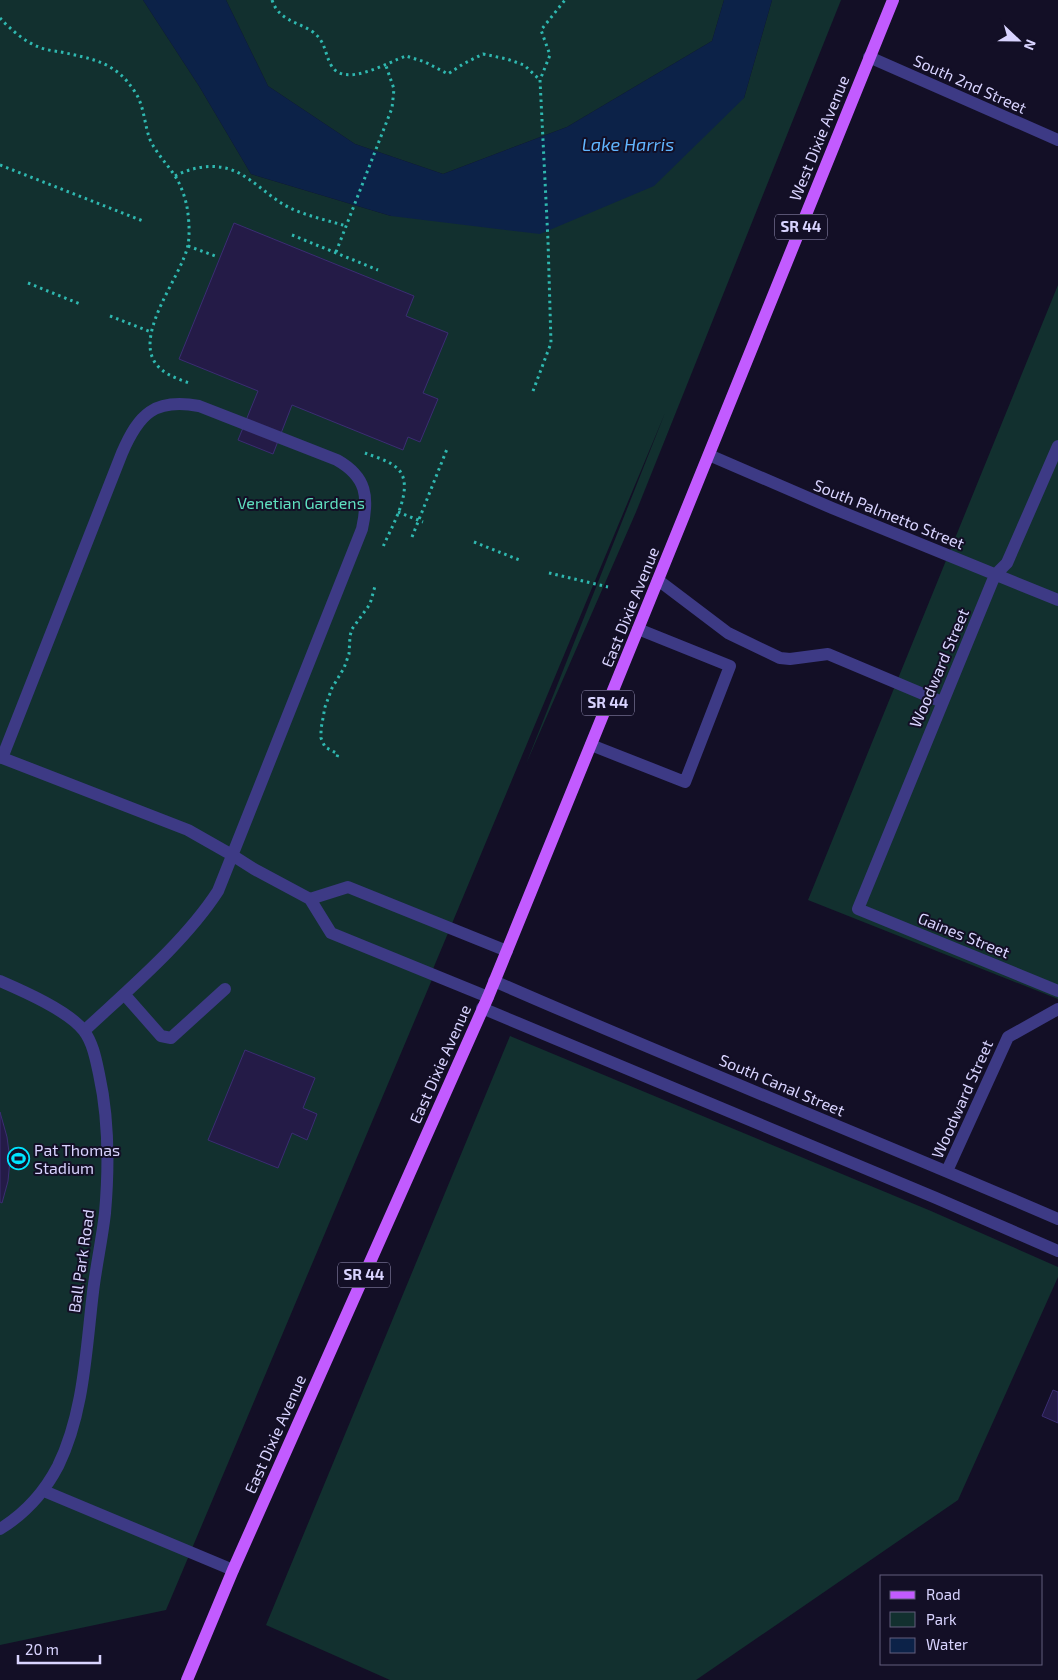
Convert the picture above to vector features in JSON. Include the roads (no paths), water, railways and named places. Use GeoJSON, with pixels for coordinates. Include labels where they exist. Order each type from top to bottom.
{"type":"FeatureCollection","features":[{"type":"Feature","properties":{"kind":"main road","name":"West Dixie Avenue"},"geometry":{"type":"LineString","coordinates":[[709,455],[893,0]]}},
{"type":"Feature","properties":{"kind":"main road","name":"East Dixie Avenue"},"geometry":{"type":"LineString","coordinates":[[187,1680],[233,1570],[507,951],[709,455]]}},
{"type":"Feature","properties":{"kind":"street","name":"South 2nd Street"},"geometry":{"type":"LineString","coordinates":[[869,57],[1058,140]]}},
{"type":"Feature","properties":{"kind":"street"},"geometry":{"type":"LineString","coordinates":[[84,1031],[124,994],[206,911],[218,891],[232,855],[362,529],[365,513],[366,498],[363,486],[356,474],[348,466],[198,406],[176,403],[165,404],[146,413],[131,433],[1,757],[188,830],[232,855],[254,870],[310,899],[331,933],[485,1002],[1058,1251]]}},
{"type":"Feature","properties":{"kind":"street","name":"Woodward Street"},"geometry":{"type":"LineString","coordinates":[[858,908],[995,575],[1007,563],[1058,446]]}},
{"type":"Feature","properties":{"kind":"street","name":"South Palmetto Street"},"geometry":{"type":"LineString","coordinates":[[709,455],[832,508],[1058,600]]}},
{"type":"Feature","properties":{"kind":"street"},"geometry":{"type":"LineString","coordinates":[[658,580],[728,633],[780,658],[790,659],[828,654],[942,702]]}},
{"type":"Feature","properties":{"kind":"street"},"geometry":{"type":"LineString","coordinates":[[591,745],[685,782],[730,666],[638,629]]}},
{"type":"Feature","properties":{"kind":"street"},"geometry":{"type":"LineString","coordinates":[[310,899],[348,887],[507,951]]}},
{"type":"Feature","properties":{"kind":"street","name":"Gaines Street"},"geometry":{"type":"LineString","coordinates":[[858,908],[1058,991]]}},
{"type":"Feature","properties":{"kind":"street","name":"Ball Park Road"},"geometry":{"type":"LineString","coordinates":[[0,981],[67,1016],[84,1031],[95,1054],[103,1093],[107,1133],[104,1214],[84,1364],[75,1416],[58,1465],[44,1491],[32,1505],[0,1529]]}},
{"type":"Feature","properties":{"kind":"street","name":"South Canal Street"},"geometry":{"type":"LineString","coordinates":[[494,981],[573,1016],[1058,1219]]}},
{"type":"Feature","properties":{"kind":"street"},"geometry":{"type":"LineString","coordinates":[[124,994],[161,1036],[171,1038],[225,989]]}},
{"type":"Feature","properties":{"kind":"street","name":"Woodward Street"},"geometry":{"type":"LineString","coordinates":[[947,1171],[1008,1037],[1058,1009]]}},
{"type":"Feature","properties":{"kind":"street"},"geometry":{"type":"LineString","coordinates":[[44,1491],[233,1570]]}},
{"type":"Feature","properties":{"kind":"water","name":"Lake Harris"},"geometry":{"type":"Polygon","coordinates":[[[143,0],[226,0],[268,86],[355,144],[443,174],[567,127],[712,41],[724,0],[772,0],[744,98],[654,186],[540,234],[391,216],[251,174],[199,86],[143,0]]]}},
{"type":"Feature","properties":{"kind":"place","name":"Pat Thomas Stadium"},"geometry":{"type":"Point","coordinates":[18,1159]}},
{"type":"Feature","properties":{"kind":"park label","name":"Venetian Gardens"},"geometry":{"type":"Point","coordinates":[301,503]}}]}
